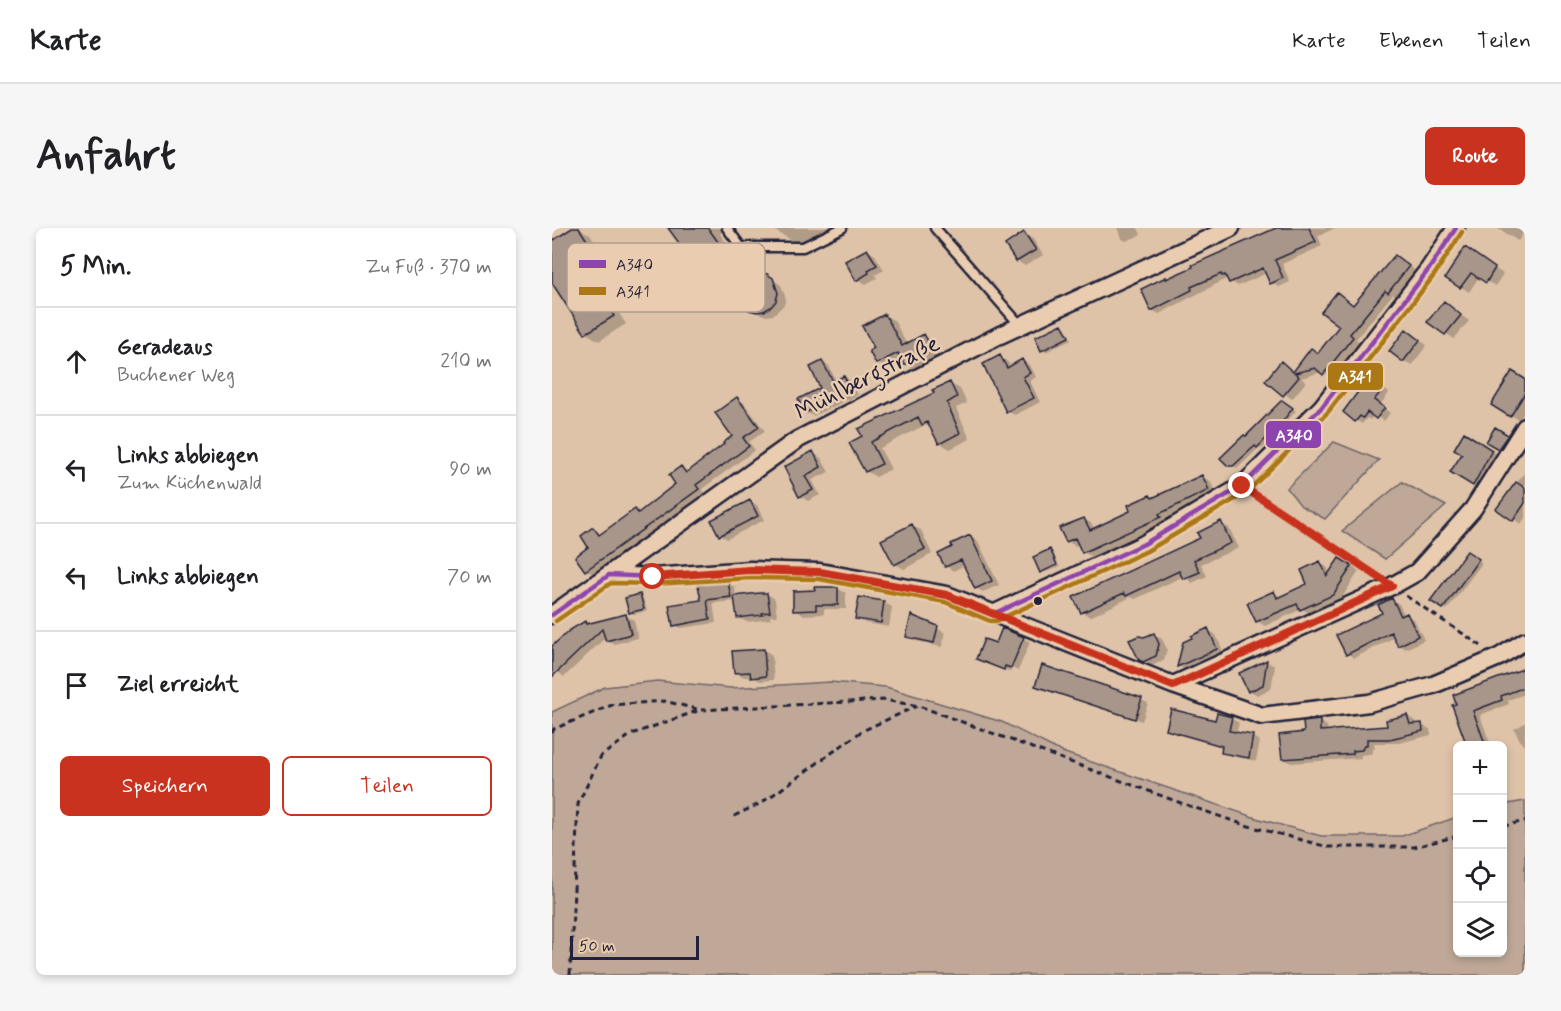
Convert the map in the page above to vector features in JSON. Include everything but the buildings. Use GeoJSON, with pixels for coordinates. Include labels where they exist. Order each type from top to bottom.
{"type":"FeatureCollection","features":[{"type":"Feature","properties":{"kind":"street","name":"Mühlbergstraße"},"geometry":{"type":"LineString","coordinates":[[552,615],[797,440],[1020,326],[1231,228]]}},
{"type":"Feature","properties":{"kind":"street"},"geometry":{"type":"LineString","coordinates":[[993,614],[1144,544],[1242,486],[1322,407],[1429,269],[1456,228]]}},
{"type":"Feature","properties":{"kind":"street"},"geometry":{"type":"LineString","coordinates":[[1173,686],[1392,586],[1417,572],[1473,510],[1525,427]]}},
{"type":"Feature","properties":{"kind":"street"},"geometry":{"type":"LineString","coordinates":[[609,574],[653,577],[750,570],[820,572],[947,595],[1173,686],[1262,716],[1369,703],[1433,685],[1499,657],[1525,641]]}},
{"type":"Feature","properties":{"kind":"lane"},"geometry":{"type":"LineString","coordinates":[[727,228],[738,243]]}},
{"type":"Feature","properties":{"kind":"lane"},"geometry":{"type":"LineString","coordinates":[[765,247],[803,247],[842,228]]}},
{"type":"Feature","properties":{"kind":"lane"},"geometry":{"type":"LineString","coordinates":[[935,228],[1020,326]]}},
{"type":"Feature","properties":{"kind":"path"},"geometry":{"type":"LineString","coordinates":[[1242,486],[1475,641]]}},
{"type":"Feature","properties":{"kind":"path"},"geometry":{"type":"LineString","coordinates":[[570,975],[568,968],[578,804],[601,756],[632,734],[701,710],[884,700],[919,706],[1181,803],[1245,825],[1328,847],[1414,847],[1453,837]]}},
{"type":"Feature","properties":{"kind":"path"},"geometry":{"type":"LineString","coordinates":[[552,733],[554,729],[612,705],[664,701],[701,710]]}},
{"type":"Feature","properties":{"kind":"path"},"geometry":{"type":"LineString","coordinates":[[734,816],[771,797],[862,731],[919,706]]}},
{"type":"Feature","properties":{"kind":"path"},"geometry":{"type":"LineString","coordinates":[[1507,825],[1525,821]]}},
{"type":"Feature","properties":{"kind":"shaded area"},"geometry":{"type":"Polygon","coordinates":[[[1334,442],[1379,460],[1325,519],[1301,506],[1287,488],[1334,442]]]}},
{"type":"Feature","properties":{"kind":"shaded area"},"geometry":{"type":"Polygon","coordinates":[[[1402,482],[1446,506],[1385,559],[1342,531],[1402,482]]]}},
{"type":"Feature","properties":{"kind":"shaded area"},"geometry":{"type":"Polygon","coordinates":[[[657,681],[731,688],[830,682],[886,687],[1002,722],[1062,752],[1256,818],[1321,836],[1402,836],[1453,818],[1453,957],[1507,957],[1507,804],[1525,801],[1525,975],[552,975],[552,712],[605,687],[657,681]]]}},
{"type":"Feature","properties":{"kind":"transit line","name":"A340"},"geometry":{"type":"LineString","coordinates":[[993,614],[1144,544],[1242,486],[1322,407],[1429,269],[1456,228]]}},
{"type":"Feature","properties":{"kind":"transit line","name":"A341"},"geometry":{"type":"LineString","coordinates":[[556,621],[611,583],[654,584],[750,578],[819,579],[945,602],[990,621],[996,621],[1147,551],[1247,492],[1328,412],[1435,274],[1462,232]]}},
{"type":"Feature","properties":{"kind":"transit line","name":"A340"},"geometry":{"type":"LineString","coordinates":[[609,575],[653,577],[750,570],[820,572],[947,595],[993,614]]}},
{"type":"Feature","properties":{"kind":"transit line","name":"A340"},"geometry":{"type":"LineString","coordinates":[[552,615],[609,575]]}},
{"type":"Feature","properties":{"kind":"route"},"geometry":{"type":"LineString","coordinates":[[653,577],[750,570],[820,572],[947,595],[1173,686],[1392,586],[1242,486]]}}]}
